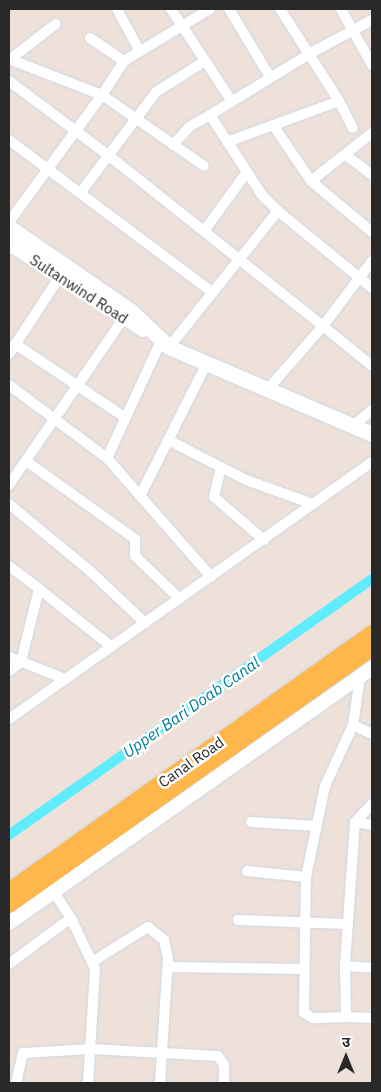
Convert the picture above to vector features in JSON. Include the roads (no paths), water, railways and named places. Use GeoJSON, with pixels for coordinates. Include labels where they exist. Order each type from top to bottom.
{"type":"FeatureCollection","features":[{"type":"Feature","properties":{"kind":"main road"},"geometry":{"type":"LineString","coordinates":[[9,227],[131,311],[160,340]]}},
{"type":"Feature","properties":{"kind":"main road","name":"Sultanwind Road"},"geometry":{"type":"LineString","coordinates":[[10,246],[123,319],[160,340],[207,363],[372,434]]}},
{"type":"Feature","properties":{"kind":"main road","name":"Canal Road"},"geometry":{"type":"LineString","coordinates":[[9,891],[372,633]]}},
{"type":"Feature","properties":{"kind":"main road","name":"Canal Road"},"geometry":{"type":"LineString","coordinates":[[9,905],[50,886],[372,648]]}},
{"type":"Feature","properties":{"kind":"street"},"geometry":{"type":"LineString","coordinates":[[117,9],[139,50]]}},
{"type":"Feature","properties":{"kind":"street"},"geometry":{"type":"LineString","coordinates":[[171,9],[181,27],[231,100]]}},
{"type":"Feature","properties":{"kind":"street"},"geometry":{"type":"LineString","coordinates":[[9,222],[46,166],[102,95],[124,60],[210,9]]}},
{"type":"Feature","properties":{"kind":"street"},"geometry":{"type":"LineString","coordinates":[[228,9],[270,77]]}},
{"type":"Feature","properties":{"kind":"street"},"geometry":{"type":"LineString","coordinates":[[280,9],[339,101],[353,128]]}},
{"type":"Feature","properties":{"kind":"street"},"geometry":{"type":"LineString","coordinates":[[341,9],[372,65]]}},
{"type":"Feature","properties":{"kind":"street"},"geometry":{"type":"LineString","coordinates":[[173,145],[189,128],[231,100],[309,54],[372,20]]}},
{"type":"Feature","properties":{"kind":"street"},"geometry":{"type":"LineString","coordinates":[[9,60],[56,24]]}},
{"type":"Feature","properties":{"kind":"street"},"geometry":{"type":"LineString","coordinates":[[90,38],[124,60]]}},
{"type":"Feature","properties":{"kind":"street"},"geometry":{"type":"LineString","coordinates":[[9,60],[102,95],[204,166]]}},
{"type":"Feature","properties":{"kind":"street"},"geometry":{"type":"LineString","coordinates":[[81,192],[137,120],[156,92],[205,61]]}},
{"type":"Feature","properties":{"kind":"street"},"geometry":{"type":"LineString","coordinates":[[9,81],[108,155],[372,366]]}},
{"type":"Feature","properties":{"kind":"street"},"geometry":{"type":"LineString","coordinates":[[227,142],[339,101]]}},
{"type":"Feature","properties":{"kind":"street"},"geometry":{"type":"LineString","coordinates":[[210,115],[247,172],[278,211],[372,288]]}},
{"type":"Feature","properties":{"kind":"street"},"geometry":{"type":"LineString","coordinates":[[273,125],[311,181],[372,232]]}},
{"type":"Feature","properties":{"kind":"street"},"geometry":{"type":"LineString","coordinates":[[311,181],[347,156],[372,133]]}},
{"type":"Feature","properties":{"kind":"street"},"geometry":{"type":"LineString","coordinates":[[9,140],[81,192],[212,292]]}},
{"type":"Feature","properties":{"kind":"street"},"geometry":{"type":"LineString","coordinates":[[347,156],[372,175]]}},
{"type":"Feature","properties":{"kind":"street"},"geometry":{"type":"LineString","coordinates":[[204,231],[247,172]]}},
{"type":"Feature","properties":{"kind":"street"},"geometry":{"type":"LineString","coordinates":[[107,458],[160,340],[212,292],[278,211]]}},
{"type":"Feature","properties":{"kind":"street"},"geometry":{"type":"LineString","coordinates":[[268,389],[322,326],[372,261]]}},
{"type":"Feature","properties":{"kind":"street"},"geometry":{"type":"LineString","coordinates":[[9,354],[60,278]]}},
{"type":"Feature","properties":{"kind":"street"},"geometry":{"type":"LineString","coordinates":[[9,484],[56,420],[123,319]]}},
{"type":"Feature","properties":{"kind":"street"},"geometry":{"type":"LineString","coordinates":[[15,344],[126,418]]}},
{"type":"Feature","properties":{"kind":"street"},"geometry":{"type":"LineString","coordinates":[[140,496],[207,363]]}},
{"type":"Feature","properties":{"kind":"street"},"geometry":{"type":"LineString","coordinates":[[9,385],[107,458],[211,577]]}},
{"type":"Feature","properties":{"kind":"street"},"geometry":{"type":"LineString","coordinates":[[353,426],[372,410]]}},
{"type":"Feature","properties":{"kind":"street"},"geometry":{"type":"LineString","coordinates":[[168,440],[221,467],[313,504]]}},
{"type":"Feature","properties":{"kind":"street"},"geometry":{"type":"LineString","coordinates":[[26,461],[134,539],[135,556],[180,599]]}},
{"type":"Feature","properties":{"kind":"street"},"geometry":{"type":"LineString","coordinates":[[9,718],[372,462]]}},
{"type":"Feature","properties":{"kind":"street"},"geometry":{"type":"LineString","coordinates":[[221,467],[214,497],[264,540]]}},
{"type":"Feature","properties":{"kind":"street"},"geometry":{"type":"LineString","coordinates":[[9,504],[90,571],[145,623]]}},
{"type":"Feature","properties":{"kind":"street"},"geometry":{"type":"LineString","coordinates":[[9,566],[112,647]]}},
{"type":"Feature","properties":{"kind":"street"},"geometry":{"type":"LineString","coordinates":[[9,670],[21,662],[39,589]]}},
{"type":"Feature","properties":{"kind":"street"},"geometry":{"type":"LineString","coordinates":[[9,657],[65,680]]}},
{"type":"Feature","properties":{"kind":"street"},"geometry":{"type":"LineString","coordinates":[[9,923],[50,886],[368,672]]}},
{"type":"Feature","properties":{"kind":"street"},"geometry":{"type":"LineString","coordinates":[[368,672],[352,725],[325,786],[306,877],[304,1013],[313,1018],[372,1018]]}},
{"type":"Feature","properties":{"kind":"street"},"geometry":{"type":"LineString","coordinates":[[352,725],[372,734]]}},
{"type":"Feature","properties":{"kind":"street"},"geometry":{"type":"LineString","coordinates":[[346,1018],[345,966],[355,822],[372,804]]}},
{"type":"Feature","properties":{"kind":"street"},"geometry":{"type":"LineString","coordinates":[[250,822],[317,826]]}},
{"type":"Feature","properties":{"kind":"street"},"geometry":{"type":"LineString","coordinates":[[355,822],[372,825]]}},
{"type":"Feature","properties":{"kind":"street"},"geometry":{"type":"LineString","coordinates":[[247,871],[306,877]]}},
{"type":"Feature","properties":{"kind":"street"},"geometry":{"type":"LineString","coordinates":[[50,886],[71,918],[92,962],[96,977],[88,1083]]}},
{"type":"Feature","properties":{"kind":"street"},"geometry":{"type":"LineString","coordinates":[[9,964],[71,918]]}},
{"type":"Feature","properties":{"kind":"street"},"geometry":{"type":"LineString","coordinates":[[238,920],[347,924]]}},
{"type":"Feature","properties":{"kind":"street"},"geometry":{"type":"LineString","coordinates":[[92,962],[148,927],[164,940],[168,967],[160,1083]]}},
{"type":"Feature","properties":{"kind":"street"},"geometry":{"type":"LineString","coordinates":[[345,966],[372,968]]}},
{"type":"Feature","properties":{"kind":"street"},"geometry":{"type":"LineString","coordinates":[[168,967],[304,969]]}},
{"type":"Feature","properties":{"kind":"street"},"geometry":{"type":"LineString","coordinates":[[16,1083],[23,1053],[91,1049],[218,1056],[224,1066],[224,1083]]}},
{"type":"Feature","properties":{"kind":"waterway","name":"Upper Bari Doab Canal"},"geometry":{"type":"LineString","coordinates":[[9,835],[372,579]]}}]}
